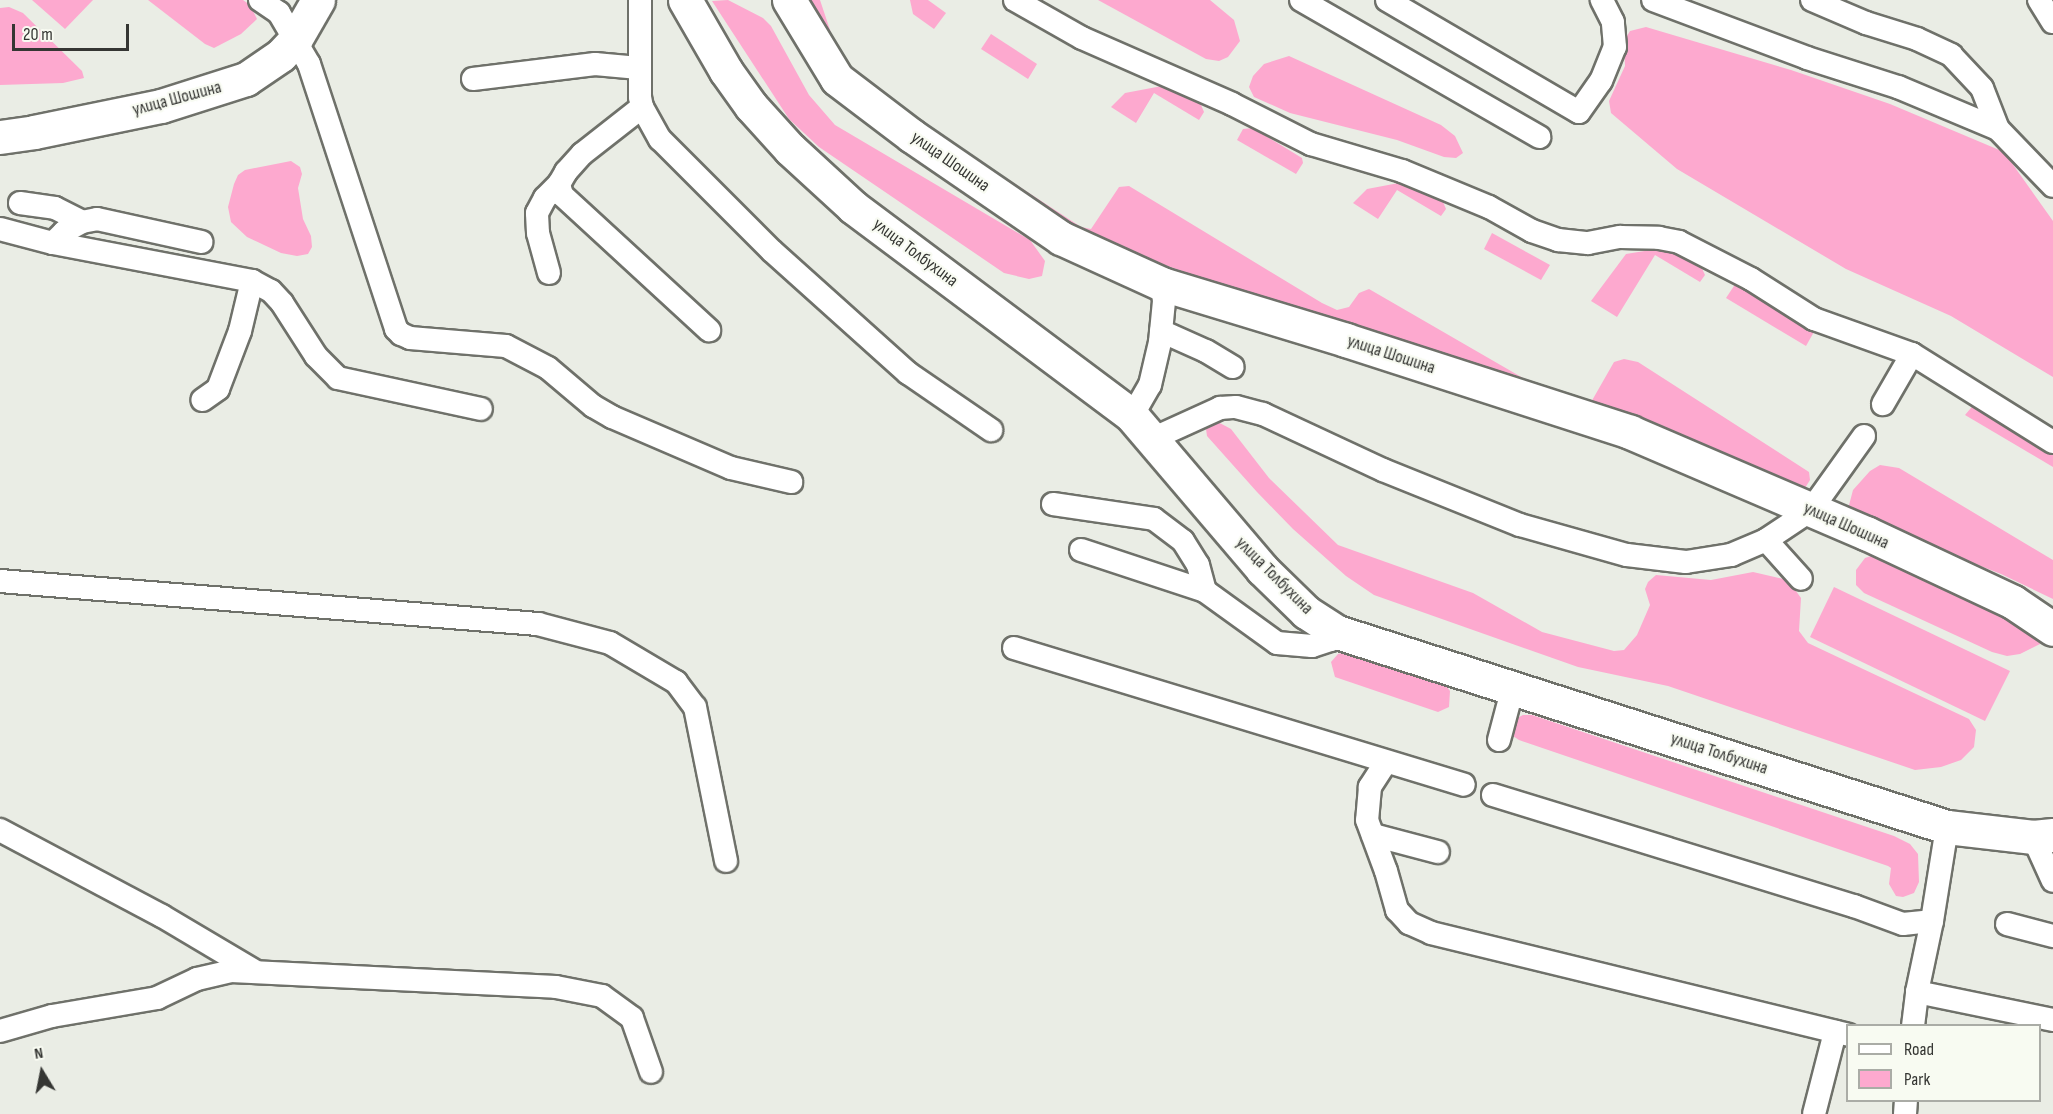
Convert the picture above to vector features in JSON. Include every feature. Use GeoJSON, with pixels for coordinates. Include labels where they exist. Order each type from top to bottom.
{"type":"FeatureCollection","features":[{"type":"Feature","properties":{"kind":"street","name":"улица Шошина"},"geometry":{"type":"LineString","coordinates":[[0,137],[161,106],[246,79],[281,55],[296,40],[318,0]]}},
{"type":"Feature","properties":{"kind":"street","name":"улица Толбухина"},"geometry":{"type":"LineString","coordinates":[[685,0],[726,71],[751,106],[790,149],[853,207],[1142,428],[1262,569],[1305,612],[1337,632],[1947,827],[2043,836]]}},
{"type":"Feature","properties":{"kind":"street","name":"улица Шошина"},"geometry":{"type":"LineString","coordinates":[[789,0],[837,79],[868,104],[1061,238],[1162,284],[1347,340],[1630,432],[1811,510],[2013,602],[2053,629]]}},
{"type":"Feature","properties":{"kind":"lane"},"geometry":{"type":"LineString","coordinates":[[260,0],[279,13],[309,64],[396,329],[401,334],[410,338],[506,346],[548,368],[593,406],[612,417],[731,468],[791,482]]}},
{"type":"Feature","properties":{"kind":"lane"},"geometry":{"type":"LineString","coordinates":[[640,0],[639,68],[642,107],[660,139],[772,251],[908,374],[991,430]]}},
{"type":"Feature","properties":{"kind":"lane"},"geometry":{"type":"LineString","coordinates":[[1015,0],[1082,38],[1232,105],[1311,144],[1402,171],[1489,207],[1532,231],[1558,240],[1588,243],[1620,237],[1659,238],[1679,242],[1751,279],[1814,319],[1912,354],[2053,442]]}},
{"type":"Feature","properties":{"kind":"lane"},"geometry":{"type":"LineString","coordinates":[[1301,0],[1539,137]]}},
{"type":"Feature","properties":{"kind":"lane"},"geometry":{"type":"LineString","coordinates":[[1387,0],[1579,112],[1601,81],[1615,47],[1613,22],[1602,0]]}},
{"type":"Feature","properties":{"kind":"lane"},"geometry":{"type":"LineString","coordinates":[[1653,0],[1807,58],[1898,87],[1998,129]]}},
{"type":"Feature","properties":{"kind":"lane"},"geometry":{"type":"LineString","coordinates":[[1812,0],[1866,22],[1917,39],[1951,56],[1982,88],[1998,129],[2053,186]]}},
{"type":"Feature","properties":{"kind":"lane"},"geometry":{"type":"LineString","coordinates":[[2039,0],[2053,22]]}},
{"type":"Feature","properties":{"kind":"lane"},"geometry":{"type":"LineString","coordinates":[[473,79],[595,64],[639,68]]}},
{"type":"Feature","properties":{"kind":"lane"},"geometry":{"type":"LineString","coordinates":[[549,273],[538,233],[537,213],[545,198],[582,154],[642,107]]}},
{"type":"Feature","properties":{"kind":"lane"},"geometry":{"type":"LineString","coordinates":[[559,184],[562,195],[709,330]]}},
{"type":"Feature","properties":{"kind":"lane"},"geometry":{"type":"LineString","coordinates":[[20,203],[55,208],[81,222]]}},
{"type":"Feature","properties":{"kind":"lane"},"geometry":{"type":"LineString","coordinates":[[53,243],[64,232],[81,222],[106,220],[202,242]]}},
{"type":"Feature","properties":{"kind":"lane"},"geometry":{"type":"LineString","coordinates":[[0,229],[53,243],[252,281],[271,291],[282,303],[316,356],[339,378],[481,409]]}},
{"type":"Feature","properties":{"kind":"lane"},"geometry":{"type":"LineString","coordinates":[[202,400],[218,389],[240,330],[252,281]]}},
{"type":"Feature","properties":{"kind":"lane"},"geometry":{"type":"LineString","coordinates":[[1162,284],[1164,301],[1161,332],[1142,428],[1220,408],[1236,407],[1263,414],[1383,470],[1520,525],[1628,555],[1686,562],[1731,555],[1766,540],[1811,510],[1864,436]]}},
{"type":"Feature","properties":{"kind":"lane"},"geometry":{"type":"LineString","coordinates":[[1161,332],[1206,351],[1233,367]]}},
{"type":"Feature","properties":{"kind":"lane"},"geometry":{"type":"LineString","coordinates":[[1883,404],[1912,354]]}},
{"type":"Feature","properties":{"kind":"lane"},"geometry":{"type":"LineString","coordinates":[[1053,504],[1154,519],[1183,541],[1198,565],[1205,591]]}},
{"type":"Feature","properties":{"kind":"lane"},"geometry":{"type":"LineString","coordinates":[[1766,540],[1802,579]]}},
{"type":"Feature","properties":{"kind":"lane"},"geometry":{"type":"LineString","coordinates":[[1081,550],[1205,591],[1277,643],[1312,646],[1331,640],[1337,632]]}},
{"type":"Feature","properties":{"kind":"lane"},"geometry":{"type":"LineString","coordinates":[[0,581],[538,624],[610,642],[676,682],[695,707],[726,861]]}},
{"type":"Feature","properties":{"kind":"lane"},"geometry":{"type":"LineString","coordinates":[[1014,648],[1464,785]]}},
{"type":"Feature","properties":{"kind":"lane"},"geometry":{"type":"LineString","coordinates":[[1499,740],[1513,687]]}},
{"type":"Feature","properties":{"kind":"lane"},"geometry":{"type":"LineString","coordinates":[[1386,762],[1370,787],[1367,820],[1397,910],[1408,923],[1431,933],[1841,1034],[1814,1114]]}},
{"type":"Feature","properties":{"kind":"lane"},"geometry":{"type":"LineString","coordinates":[[1493,795],[1842,902],[1903,924],[1932,921]]}},
{"type":"Feature","properties":{"kind":"lane"},"geometry":{"type":"LineString","coordinates":[[1913,1024],[1947,827]]}},
{"type":"Feature","properties":{"kind":"lane"},"geometry":{"type":"LineString","coordinates":[[0,830],[162,916],[254,970]]}},
{"type":"Feature","properties":{"kind":"lane"},"geometry":{"type":"LineString","coordinates":[[1373,835],[1438,852]]}},
{"type":"Feature","properties":{"kind":"lane"},"geometry":{"type":"LineString","coordinates":[[2043,836],[2053,881]]}},
{"type":"Feature","properties":{"kind":"lane"},"geometry":{"type":"LineString","coordinates":[[2007,924],[2053,936]]}},
{"type":"Feature","properties":{"kind":"lane"},"geometry":{"type":"LineString","coordinates":[[0,1031],[52,1016],[157,998],[197,979],[231,971],[254,970],[556,987],[602,996],[632,1018],[651,1072]]}},
{"type":"Feature","properties":{"kind":"lane"},"geometry":{"type":"LineString","coordinates":[[1917,992],[2053,1020]]}},
{"type":"Feature","properties":{"kind":"green space"},"geometry":{"type":"Polygon","coordinates":[[[32,0],[93,0],[65,29],[32,0]]]}},
{"type":"Feature","properties":{"kind":"green space"},"geometry":{"type":"Polygon","coordinates":[[[148,0],[243,0],[250,5],[257,19],[241,34],[214,48],[205,44],[148,0]]]}},
{"type":"Feature","properties":{"kind":"green space"},"geometry":{"type":"Polygon","coordinates":[[[728,0],[763,18],[771,26],[809,95],[835,125],[1030,240],[1045,261],[1042,276],[1029,279],[1004,273],[819,147],[789,119],[712,1],[728,0]]]}},
{"type":"Feature","properties":{"kind":"green space"},"geometry":{"type":"Polygon","coordinates":[[[798,0],[820,0],[844,72],[1081,227],[1091,229],[1119,187],[1129,186],[1322,303],[1337,310],[1349,307],[1359,293],[1369,289],[1566,403],[1590,404],[1614,362],[1624,359],[1638,362],[1809,472],[1810,480],[1800,496],[1328,321],[1068,232],[840,75],[798,0]]]}},
{"type":"Feature","properties":{"kind":"green space"},"geometry":{"type":"Polygon","coordinates":[[[910,0],[928,0],[946,13],[934,29],[913,14],[910,0]]]}},
{"type":"Feature","properties":{"kind":"green space"},"geometry":{"type":"Polygon","coordinates":[[[1098,0],[1210,0],[1234,20],[1240,41],[1228,57],[1219,61],[1206,59],[1098,0]]]}},
{"type":"Feature","properties":{"kind":"green space"},"geometry":{"type":"Polygon","coordinates":[[[9,7],[23,13],[82,71],[84,78],[63,83],[0,85],[0,8],[9,7]]]}},
{"type":"Feature","properties":{"kind":"green space"},"geometry":{"type":"Polygon","coordinates":[[[1646,27],[1791,70],[1890,104],[2004,152],[2053,221],[2053,377],[1951,316],[1846,269],[1677,169],[1611,113],[1609,101],[1625,66],[1624,41],[1630,31],[1646,27]]]}},
{"type":"Feature","properties":{"kind":"green space"},"geometry":{"type":"Polygon","coordinates":[[[991,34],[1037,64],[1028,79],[981,49],[991,34]]]}},
{"type":"Feature","properties":{"kind":"green space"},"geometry":{"type":"Polygon","coordinates":[[[1289,56],[1441,125],[1455,136],[1463,153],[1456,158],[1444,157],[1397,140],[1290,113],[1254,97],[1249,87],[1253,76],[1264,64],[1289,56]]]}},
{"type":"Feature","properties":{"kind":"green space"},"geometry":{"type":"Polygon","coordinates":[[[1162,86],[1187,92],[1199,100],[1204,112],[1199,120],[1154,93],[1136,123],[1111,107],[1125,93],[1162,86]]]}},
{"type":"Feature","properties":{"kind":"green space"},"geometry":{"type":"Polygon","coordinates":[[[1253,128],[1302,158],[1303,163],[1296,174],[1237,140],[1243,129],[1253,128]]]}},
{"type":"Feature","properties":{"kind":"green space"},"geometry":{"type":"Polygon","coordinates":[[[291,161],[300,167],[302,174],[298,188],[303,219],[311,236],[312,247],[308,254],[297,256],[281,253],[247,237],[231,222],[228,207],[238,175],[245,170],[291,161]]]}},
{"type":"Feature","properties":{"kind":"green space"},"geometry":{"type":"Polygon","coordinates":[[[1404,182],[1441,197],[1446,209],[1441,216],[1397,190],[1378,219],[1353,203],[1367,189],[1404,182]]]}},
{"type":"Feature","properties":{"kind":"green space"},"geometry":{"type":"Polygon","coordinates":[[[1492,233],[1550,265],[1541,280],[1484,249],[1492,233]]]}},
{"type":"Feature","properties":{"kind":"green space"},"geometry":{"type":"Polygon","coordinates":[[[1663,248],[1699,262],[1705,275],[1700,282],[1655,255],[1617,317],[1591,301],[1626,254],[1663,248]]]}},
{"type":"Feature","properties":{"kind":"green space"},"geometry":{"type":"Polygon","coordinates":[[[1736,283],[1815,330],[1806,346],[1726,298],[1736,283]]]}},
{"type":"Feature","properties":{"kind":"green space"},"geometry":{"type":"Polygon","coordinates":[[[1976,402],[2053,447],[2053,467],[1965,415],[1976,402]]]}},
{"type":"Feature","properties":{"kind":"green space"},"geometry":{"type":"Polygon","coordinates":[[[1216,421],[1231,429],[1269,478],[1338,545],[1473,593],[1542,632],[1614,651],[1624,650],[1637,635],[1650,605],[1645,589],[1648,582],[1656,575],[1711,580],[1753,572],[1788,580],[1801,598],[1799,631],[1808,643],[1969,719],[1976,730],[1974,747],[1961,760],[1941,767],[1915,770],[1668,686],[1578,667],[1374,595],[1346,576],[1293,529],[1257,492],[1207,436],[1206,429],[1216,421]]]}},
{"type":"Feature","properties":{"kind":"green space"},"geometry":{"type":"Polygon","coordinates":[[[1880,465],[1899,468],[2053,560],[2053,599],[2001,574],[1854,516],[1848,509],[1853,490],[1870,471],[1880,465]]]}},
{"type":"Feature","properties":{"kind":"green space"},"geometry":{"type":"Polygon","coordinates":[[[1874,555],[1937,582],[2037,633],[2044,639],[2040,644],[2020,654],[2007,656],[1992,652],[1864,593],[1856,585],[1856,570],[1865,558],[1874,555]]]}},
{"type":"Feature","properties":{"kind":"green space"},"geometry":{"type":"Polygon","coordinates":[[[1834,587],[2010,671],[1985,721],[1810,637],[1834,587]]]}},
{"type":"Feature","properties":{"kind":"green space"},"geometry":{"type":"Polygon","coordinates":[[[1345,652],[1444,683],[1450,691],[1449,707],[1438,712],[1335,677],[1331,662],[1338,654],[1345,652]]]}},
{"type":"Feature","properties":{"kind":"green space"},"geometry":{"type":"Polygon","coordinates":[[[1532,715],[1894,836],[1910,844],[1918,854],[1919,882],[1914,893],[1903,897],[1896,896],[1889,884],[1891,868],[1888,866],[1519,740],[1513,736],[1512,729],[1517,718],[1532,715]]]}}]}
